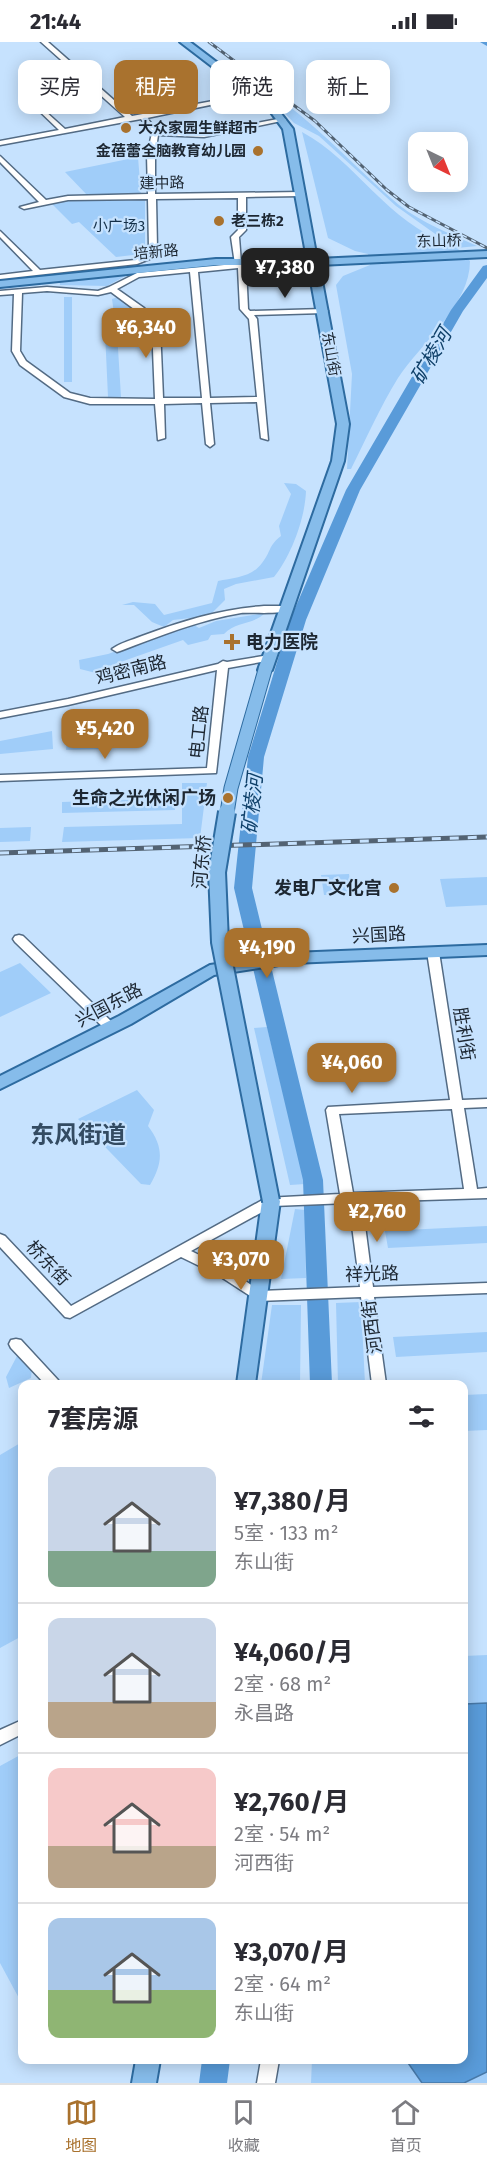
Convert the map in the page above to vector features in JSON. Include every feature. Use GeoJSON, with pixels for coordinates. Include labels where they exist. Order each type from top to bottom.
{"type":"FeatureCollection","features":[{"type":"Feature","properties":{"kind":"main road","name":"东山街"},"geometry":{"type":"LineString","coordinates":[[184,42],[210,61]]}},
{"type":"Feature","properties":{"kind":"main road","name":"东山街"},"geometry":{"type":"LineString","coordinates":[[267,664],[338,461],[343,424],[292,139],[283,120],[277,114]]}},
{"type":"Feature","properties":{"kind":"main road","name":"东山桥"},"geometry":{"type":"LineString","coordinates":[[315,262],[487,254]]}},
{"type":"Feature","properties":{"kind":"main road","name":"培新路"},"geometry":{"type":"LineString","coordinates":[[0,284],[114,270],[315,262]]}},
{"type":"Feature","properties":{"kind":"main road","name":"河东桥"},"geometry":{"type":"LineString","coordinates":[[267,664],[231,788],[217,872],[220,942],[276,1201]]}},
{"type":"Feature","properties":{"kind":"main road","name":"兴国路"},"geometry":{"type":"LineString","coordinates":[[237,966],[292,958],[487,950]]}},
{"type":"Feature","properties":{"kind":"main road","name":"兴国东路"},"geometry":{"type":"LineString","coordinates":[[0,1083],[111,1028],[206,972],[237,966]]}},
{"type":"Feature","properties":{"kind":"main road"},"geometry":{"type":"LineString","coordinates":[[247,1380],[258,1296],[276,1201]]}},
{"type":"Feature","properties":{"kind":"main road"},"geometry":{"type":"LineString","coordinates":[[144,2083],[147,2064]]}},
{"type":"Feature","properties":{"kind":"street"},"geometry":{"type":"LineString","coordinates":[[44,42],[130,118]]}},
{"type":"Feature","properties":{"kind":"street"},"geometry":{"type":"LineString","coordinates":[[0,142],[210,103]]}},
{"type":"Feature","properties":{"kind":"street"},"geometry":{"type":"LineString","coordinates":[[46,114],[64,131]]}},
{"type":"Feature","properties":{"kind":"street"},"geometry":{"type":"LineString","coordinates":[[0,277],[37,271],[137,262],[149,256],[153,248],[151,155],[155,133],[142,116]]}},
{"type":"Feature","properties":{"kind":"street"},"geometry":{"type":"LineString","coordinates":[[155,133],[204,135],[283,120]]}},
{"type":"Feature","properties":{"kind":"street"},"geometry":{"type":"LineString","coordinates":[[0,158],[45,203]]}},
{"type":"Feature","properties":{"kind":"street","name":"建中路"},"geometry":{"type":"LineString","coordinates":[[24,207],[68,198],[301,194]]}},
{"type":"Feature","properties":{"kind":"street"},"geometry":{"type":"LineString","coordinates":[[236,195],[242,198],[242,230],[235,237],[244,309],[253,319],[265,438]]}},
{"type":"Feature","properties":{"kind":"street"},"geometry":{"type":"LineString","coordinates":[[0,233],[37,271]]}},
{"type":"Feature","properties":{"kind":"street"},"geometry":{"type":"LineString","coordinates":[[0,293],[47,289],[98,293],[112,289],[137,275],[194,271],[240,264]]}},
{"type":"Feature","properties":{"kind":"street"},"geometry":{"type":"LineString","coordinates":[[194,271],[210,444]]}},
{"type":"Feature","properties":{"kind":"street"},"geometry":{"type":"LineString","coordinates":[[112,289],[141,310],[156,326],[161,438]]}},
{"type":"Feature","properties":{"kind":"street"},"geometry":{"type":"LineString","coordinates":[[18,291],[16,351],[23,363],[67,395],[90,401],[260,399]]}},
{"type":"Feature","properties":{"kind":"street"},"geometry":{"type":"LineString","coordinates":[[248,314],[324,311]]}},
{"type":"Feature","properties":{"kind":"street"},"geometry":{"type":"LineString","coordinates":[[117,649],[181,623],[253,608],[286,609]]}},
{"type":"Feature","properties":{"kind":"street","name":"鸡密南路"},"geometry":{"type":"LineString","coordinates":[[0,715],[103,694],[223,664],[267,664]]}},
{"type":"Feature","properties":{"kind":"street","name":"电工路"},"geometry":{"type":"LineString","coordinates":[[0,778],[212,771],[223,664]]}},
{"type":"Feature","properties":{"kind":"street"},"geometry":{"type":"LineString","coordinates":[[19,939],[111,1028]]}},
{"type":"Feature","properties":{"kind":"street","name":"胜利街"},"geometry":{"type":"LineString","coordinates":[[433,952],[471,1194]]}},
{"type":"Feature","properties":{"kind":"street"},"geometry":{"type":"LineString","coordinates":[[457,1105],[487,1103]]}},
{"type":"Feature","properties":{"kind":"street","name":"河西街"},"geometry":{"type":"LineString","coordinates":[[379,1380],[369,1292],[352,1198],[332,1110],[457,1105]]}},
{"type":"Feature","properties":{"kind":"street"},"geometry":{"type":"LineString","coordinates":[[181,1252],[276,1201],[487,1193]]}},
{"type":"Feature","properties":{"kind":"street","name":"桥东街"},"geometry":{"type":"LineString","coordinates":[[0,1239],[70,1313],[181,1252]]}},
{"type":"Feature","properties":{"kind":"street"},"geometry":{"type":"LineString","coordinates":[[181,1252],[223,1272],[258,1296]]}},
{"type":"Feature","properties":{"kind":"street","name":"祥光路"},"geometry":{"type":"LineString","coordinates":[[258,1296],[487,1288]]}},
{"type":"Feature","properties":{"kind":"street"},"geometry":{"type":"LineString","coordinates":[[16,1344],[49,1380]]}},
{"type":"Feature","properties":{"kind":"street"},"geometry":{"type":"LineString","coordinates":[[0,1738],[18,1729]]}},
{"type":"Feature","properties":{"kind":"street"},"geometry":{"type":"LineString","coordinates":[[266,2083],[269,2064]]}},
{"type":"Feature","properties":{"kind":"green space"},"geometry":{"type":"Polygon","coordinates":[[[294,110],[399,205],[427,223],[477,246],[457,248],[470,261],[468,277],[462,293],[443,323],[398,378],[351,469],[347,469],[352,374],[336,285],[343,276],[370,265],[368,254],[355,251],[328,238],[302,132],[339,158],[408,222],[448,243],[396,206],[319,136],[294,123],[286,114],[294,114],[294,110]]]}},
{"type":"Feature","properties":{"kind":"green space"},"geometry":{"type":"Polygon","coordinates":[[[138,157],[141,195],[88,196],[65,172],[138,157]]]}},
{"type":"Feature","properties":{"kind":"green space","name":"小广场3"},"geometry":{"type":"Polygon","coordinates":[[[143,198],[145,200],[145,249],[133,255],[116,257],[79,222],[72,224],[52,204],[70,200],[143,198]]]}},
{"type":"Feature","properties":{"kind":"green space"},"geometry":{"type":"Polygon","coordinates":[[[131,273],[107,286],[60,285],[59,279],[131,273]]]}},
{"type":"Feature","properties":{"kind":"green space"},"geometry":{"type":"Polygon","coordinates":[[[64,297],[72,297],[72,382],[64,382],[64,297]]]}},
{"type":"Feature","properties":{"kind":"green space"},"geometry":{"type":"Polygon","coordinates":[[[118,297],[144,318],[139,321],[115,321],[112,299],[118,297]]]}},
{"type":"Feature","properties":{"kind":"green space"},"geometry":{"type":"Polygon","coordinates":[[[105,332],[117,332],[121,397],[108,397],[105,332]]]}},
{"type":"Feature","properties":{"kind":"green space"},"geometry":{"type":"Polygon","coordinates":[[[284,483],[296,484],[306,491],[305,502],[300,525],[291,548],[274,577],[236,584],[224,589],[225,600],[209,616],[173,620],[164,627],[152,622],[134,605],[122,605],[133,602],[155,604],[164,615],[212,603],[218,581],[242,576],[258,568],[281,536],[279,526],[291,494],[284,483]]]}},
{"type":"Feature","properties":{"kind":"green space"},"geometry":{"type":"Polygon","coordinates":[[[265,613],[224,634],[211,635],[208,640],[188,645],[183,640],[115,664],[100,674],[80,669],[79,660],[108,654],[192,624],[199,628],[216,621],[265,613]]]}},
{"type":"Feature","properties":{"kind":"green space"},"geometry":{"type":"Polygon","coordinates":[[[113,719],[117,744],[109,749],[66,750],[68,728],[113,719]]]}},
{"type":"Feature","properties":{"kind":"green space"},"geometry":{"type":"Polygon","coordinates":[[[52,731],[53,749],[0,754],[0,741],[52,731]]]}},
{"type":"Feature","properties":{"kind":"green space"},"geometry":{"type":"Polygon","coordinates":[[[182,783],[207,783],[200,838],[62,842],[64,827],[182,824],[182,783]]]}},
{"type":"Feature","properties":{"kind":"green space"},"geometry":{"type":"Polygon","coordinates":[[[175,798],[175,810],[62,813],[62,802],[175,798]]]}},
{"type":"Feature","properties":{"kind":"green space"},"geometry":{"type":"Polygon","coordinates":[[[31,827],[30,841],[0,842],[0,828],[31,827]]]}},
{"type":"Feature","properties":{"kind":"green space"},"geometry":{"type":"Polygon","coordinates":[[[349,874],[352,894],[324,895],[321,875],[349,874]]]}},
{"type":"Feature","properties":{"kind":"green space"},"geometry":{"type":"Polygon","coordinates":[[[487,877],[487,905],[446,907],[440,879],[487,877]]]}},
{"type":"Feature","properties":{"kind":"green space"},"geometry":{"type":"Polygon","coordinates":[[[20,963],[51,993],[0,1017],[0,972],[20,963]]]}},
{"type":"Feature","properties":{"kind":"green space"},"geometry":{"type":"Polygon","coordinates":[[[267,1027],[305,1184],[290,1185],[254,1028],[267,1027]]]}},
{"type":"Feature","properties":{"kind":"green space"},"geometry":{"type":"Polygon","coordinates":[[[137,1090],[154,1110],[148,1126],[157,1141],[160,1155],[150,1185],[141,1184],[78,1119],[137,1090]]]}},
{"type":"Feature","properties":{"kind":"green space"},"geometry":{"type":"Polygon","coordinates":[[[295,1209],[305,1210],[306,1278],[281,1279],[295,1209]]]}},
{"type":"Feature","properties":{"kind":"green space"},"geometry":{"type":"Polygon","coordinates":[[[487,1226],[487,1243],[388,1248],[385,1231],[487,1226]]]}},
{"type":"Feature","properties":{"kind":"green space"},"geometry":{"type":"Polygon","coordinates":[[[361,1302],[365,1380],[338,1380],[336,1303],[361,1302]]]}},
{"type":"Feature","properties":{"kind":"green space"},"geometry":{"type":"Polygon","coordinates":[[[272,1305],[301,1305],[300,1380],[262,1380],[272,1305]]]}},
{"type":"Feature","properties":{"kind":"green space"},"geometry":{"type":"Polygon","coordinates":[[[487,1332],[487,1352],[396,1357],[393,1337],[487,1332]]]}},
{"type":"Feature","properties":{"kind":"green space"},"geometry":{"type":"Polygon","coordinates":[[[17,1356],[32,1369],[31,1378],[18,1380],[18,1384],[9,1388],[6,1377],[17,1356]]]}},
{"type":"Feature","properties":{"kind":"green space"},"geometry":{"type":"Polygon","coordinates":[[[487,1394],[487,1430],[468,1431],[468,1395],[487,1394]]]}},
{"type":"Feature","properties":{"kind":"green space"},"geometry":{"type":"Polygon","coordinates":[[[18,1444],[18,1638],[0,1648],[0,1455],[18,1444]]]}},
{"type":"Feature","properties":{"kind":"green space"},"geometry":{"type":"Polygon","coordinates":[[[487,1655],[487,2083],[311,2083],[312,2064],[468,2064],[468,1656],[487,1655]]]}},
{"type":"Feature","properties":{"kind":"green space"},"geometry":{"type":"Polygon","coordinates":[[[18,1756],[18,1996],[0,1963],[0,1766],[18,1756]]]}},
{"type":"Feature","properties":{"kind":"shaded area"},"geometry":{"type":"Polygon","coordinates":[[[487,1703],[487,2072],[464,2083],[422,2083],[409,2064],[468,2064],[468,1704],[487,1703]]]}},
{"type":"Feature","properties":{"kind":"waterway","name":"矿棱河"},"geometry":{"type":"LineString","coordinates":[[321,1380],[313,1180],[243,888],[256,757],[298,620],[353,490],[457,310],[487,269]]}},
{"type":"Feature","properties":{"kind":"waterway","name":"矿棱河"},"geometry":{"type":"LineString","coordinates":[[213,2083],[215,2064]]}},
{"type":"Feature","properties":{"kind":"railway"},"geometry":{"type":"LineString","coordinates":[[209,42],[315,121],[387,190],[409,207],[487,248]]}},
{"type":"Feature","properties":{"kind":"railway"},"geometry":{"type":"LineString","coordinates":[[0,853],[487,837]]}},
{"type":"Feature","properties":{"kind":"place","name":"大众家园生鲜超市"},"geometry":{"type":"Point","coordinates":[126,128]}},
{"type":"Feature","properties":{"kind":"place","name":"金蓓蕾全脑教育幼儿园"},"geometry":{"type":"Point","coordinates":[258,151]}},
{"type":"Feature","properties":{"kind":"place","name":"老三栋2"},"geometry":{"type":"Point","coordinates":[219,221]}},
{"type":"Feature","properties":{"kind":"place","name":"电力医院"},"geometry":{"type":"Point","coordinates":[232,642]}},
{"type":"Feature","properties":{"kind":"place","name":"生命之光休闲广场"},"geometry":{"type":"Point","coordinates":[228,798]}},
{"type":"Feature","properties":{"kind":"place","name":"发电厂文化宫"},"geometry":{"type":"Point","coordinates":[394,888]}},
{"type":"Feature","properties":{"kind":"district","name":"东风街道"},"geometry":{"type":"Point","coordinates":[78,1135]}}]}
